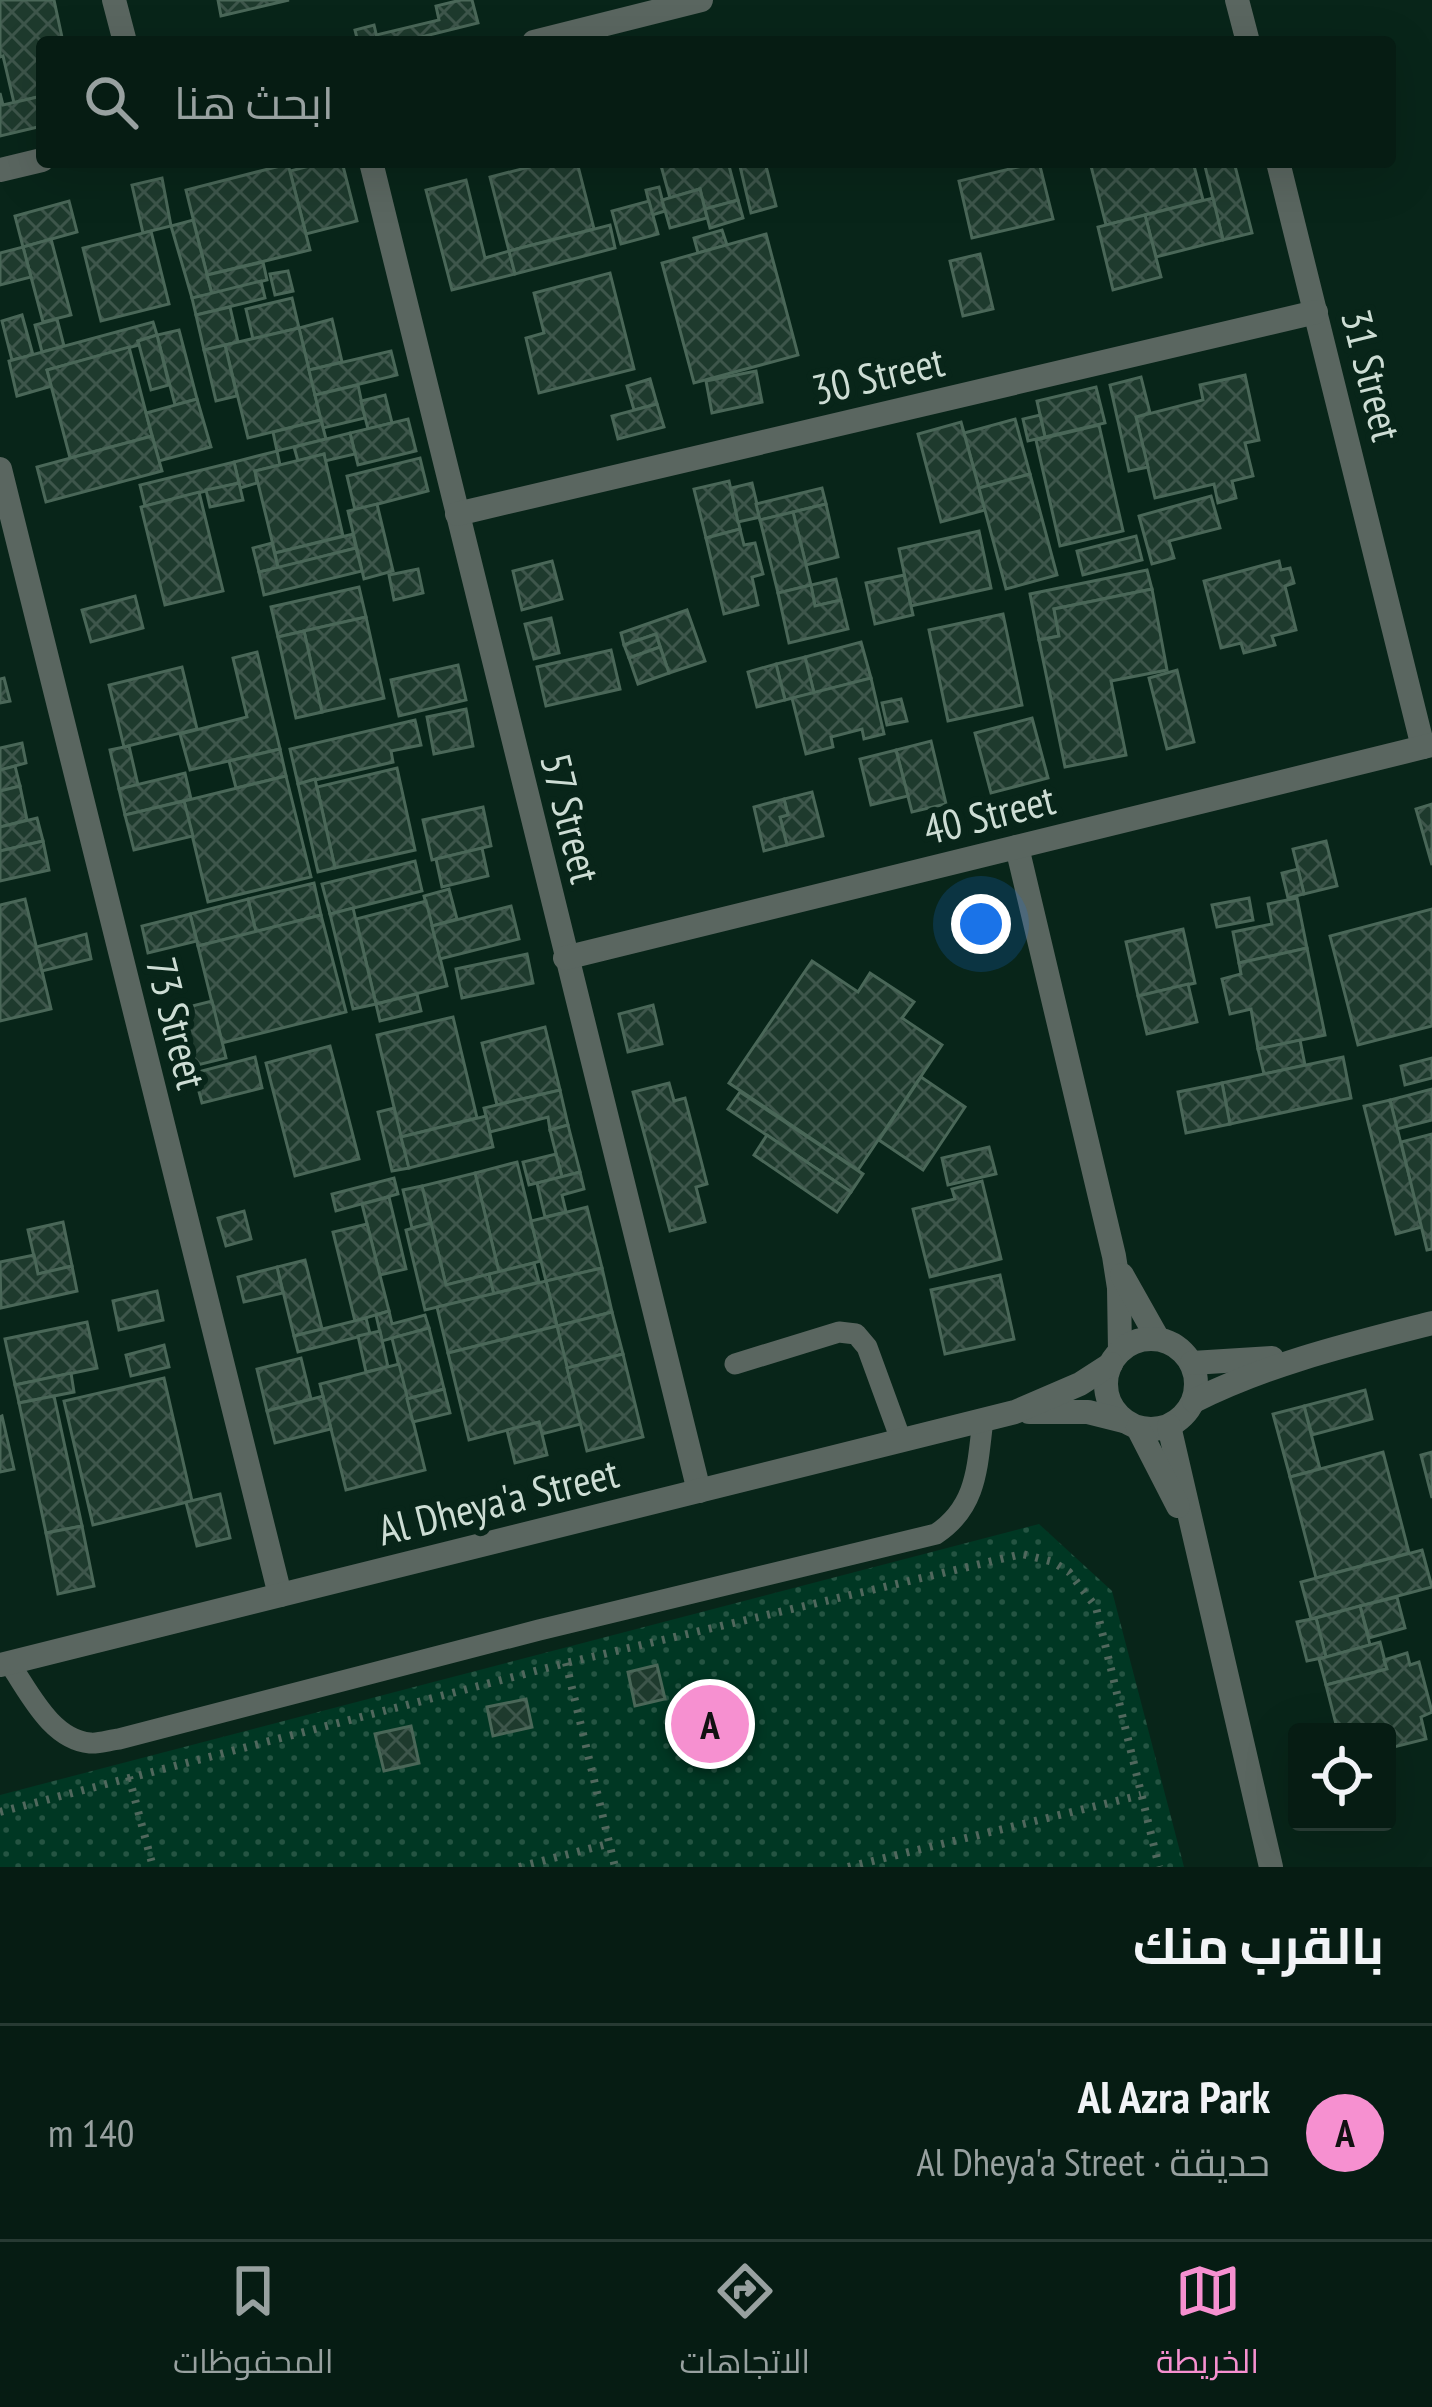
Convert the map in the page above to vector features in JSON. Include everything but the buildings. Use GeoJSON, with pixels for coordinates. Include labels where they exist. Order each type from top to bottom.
{"type":"FeatureCollection","features":[{"type":"Feature","properties":{"kind":"street"},"geometry":{"type":"LineString","coordinates":[[114,0],[123,36]]}},
{"type":"Feature","properties":{"kind":"street"},"geometry":{"type":"LineString","coordinates":[[558,36],[701,0]]}},
{"type":"Feature","properties":{"kind":"street"},"geometry":{"type":"LineString","coordinates":[[1237,0],[1246,36]]}},
{"type":"Feature","properties":{"kind":"street"},"geometry":{"type":"LineString","coordinates":[[0,170],[36,161]]}},
{"type":"Feature","properties":{"kind":"street","name":"57 Street"},"geometry":{"type":"LineString","coordinates":[[372,168],[699,1491]]}},
{"type":"Feature","properties":{"kind":"street","name":"31 Street"},"geometry":{"type":"LineString","coordinates":[[1280,168],[1427,746]]}},
{"type":"Feature","properties":{"kind":"street","name":"30 Street"},"geometry":{"type":"LineString","coordinates":[[457,514],[1316,312]]}},
{"type":"Feature","properties":{"kind":"street","name":"73 Street"},"geometry":{"type":"LineString","coordinates":[[0,469],[280,1595]]}},
{"type":"Feature","properties":{"kind":"street","name":"40 Street"},"geometry":{"type":"LineString","coordinates":[[565,958],[1427,746]]}},
{"type":"Feature","properties":{"kind":"street"},"geometry":{"type":"LineString","coordinates":[[1017,847],[1114,1256],[1119,1288],[1115,1357],[1106,1395],[1112,1410],[1131,1425],[1191,1529]]}},
{"type":"Feature","properties":{"kind":"street"},"geometry":{"type":"LineString","coordinates":[[1114,1256],[1158,1339]]}},
{"type":"Feature","properties":{"kind":"street"},"geometry":{"type":"LineString","coordinates":[[1131,1425],[1169,1426],[1194,1401],[1230,1383],[1304,1356],[1432,1323]]}},
{"type":"Feature","properties":{"kind":"street"},"geometry":{"type":"LineString","coordinates":[[1115,1357],[1144,1339],[1158,1339],[1183,1352],[1196,1376],[1194,1401]]}},
{"type":"Feature","properties":{"kind":"street"},"geometry":{"type":"LineString","coordinates":[[1192,1363],[1304,1356]]}},
{"type":"Feature","properties":{"kind":"street","name":"Al Dheya'a Street"},"geometry":{"type":"LineString","coordinates":[[4,1664],[1015,1412],[1080,1384],[1115,1357]]}},
{"type":"Feature","properties":{"kind":"street","name":"Al Dheya'a Street"},"geometry":{"type":"LineString","coordinates":[[1015,1412],[1088,1412],[1131,1425]]}},
{"type":"Feature","properties":{"kind":"street"},"geometry":{"type":"LineString","coordinates":[[1169,1426],[1271,1867]]}},
{"type":"Feature","properties":{"kind":"lane"},"geometry":{"type":"LineString","coordinates":[[735,1364],[839,1332],[856,1334],[867,1347],[901,1440]]}},
{"type":"Feature","properties":{"kind":"lane"},"geometry":{"type":"LineString","coordinates":[[4,1664],[62,1733],[90,1743],[916,1540],[936,1534],[966,1508],[974,1489],[983,1420]]}},
{"type":"Feature","properties":{"kind":"path"},"geometry":{"type":"LineString","coordinates":[[0,1812],[566,1663],[1022,1554],[1070,1572],[1096,1607],[1160,1867]]}},
{"type":"Feature","properties":{"kind":"path"},"geometry":{"type":"LineString","coordinates":[[566,1663],[615,1867]]}},
{"type":"Feature","properties":{"kind":"path"},"geometry":{"type":"LineString","coordinates":[[129,1777],[153,1867]]}},
{"type":"Feature","properties":{"kind":"path"},"geometry":{"type":"LineString","coordinates":[[848,1867],[1141,1795]]}},
{"type":"Feature","properties":{"kind":"path"},"geometry":{"type":"LineString","coordinates":[[519,1867],[608,1844]]}},
{"type":"Feature","properties":{"kind":"green space"},"geometry":{"type":"Polygon","coordinates":[[[1039,1524],[1112,1591],[1184,1867],[0,1867],[0,1795],[1039,1524]]]}},
{"type":"Feature","properties":{"kind":"place","name":"Al Azra Park"},"geometry":{"type":"Point","coordinates":[710,1724]}}]}
